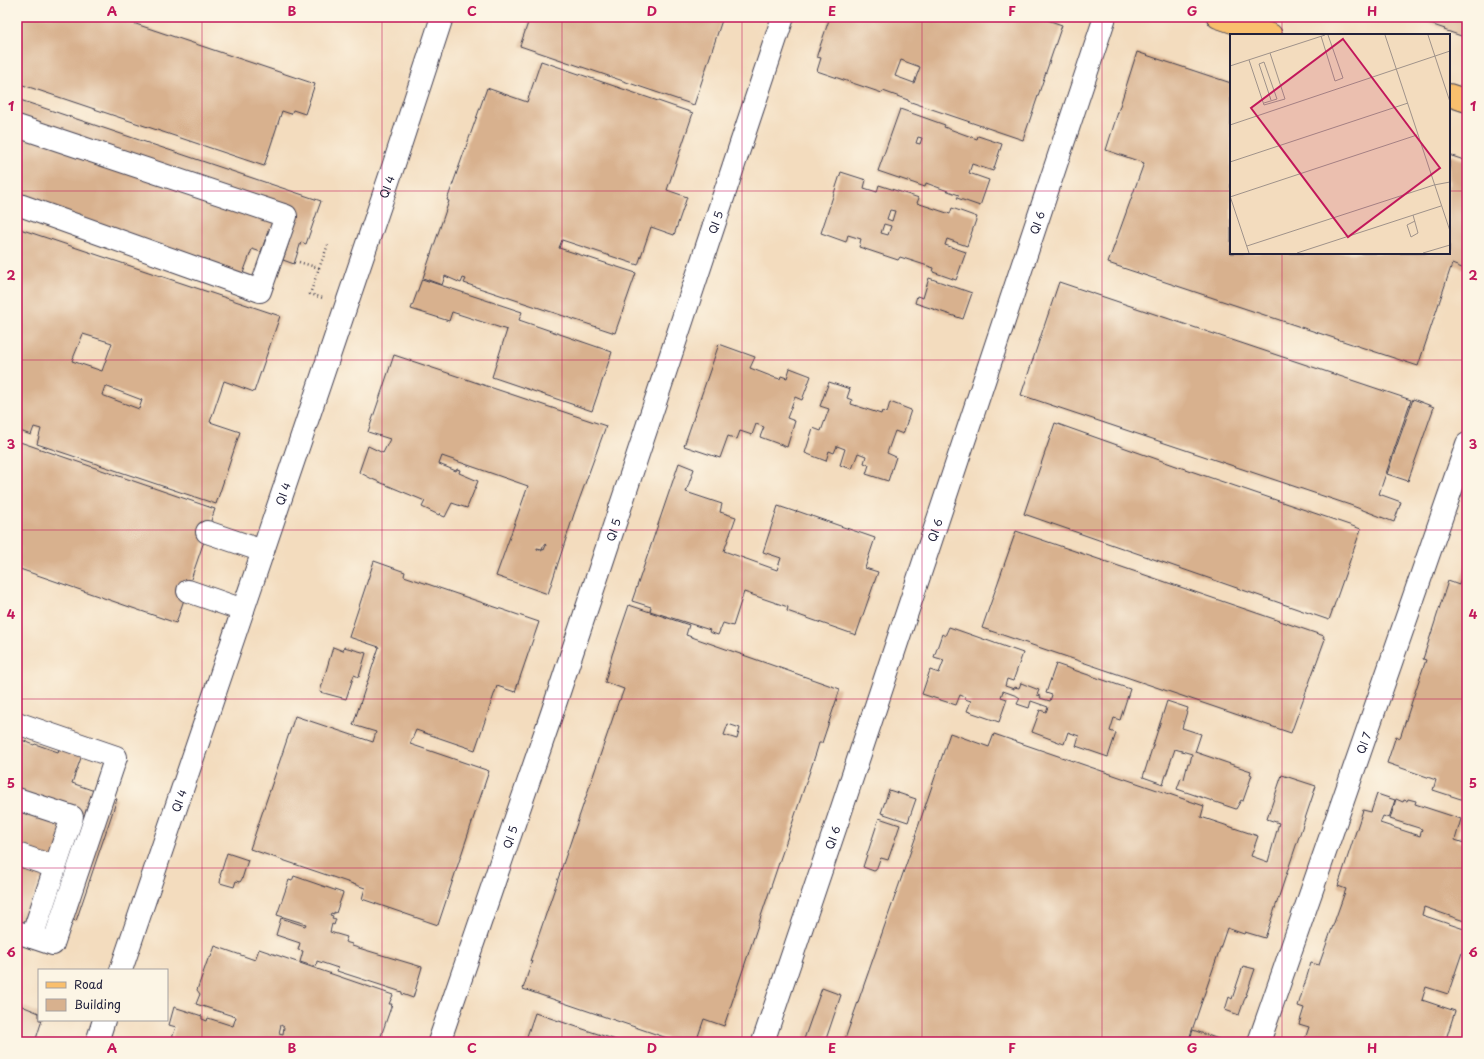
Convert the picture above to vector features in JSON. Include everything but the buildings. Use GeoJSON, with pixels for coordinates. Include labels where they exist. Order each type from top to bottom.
{"type":"FeatureCollection","features":[{"type":"Feature","properties":{"kind":"main road"},"geometry":{"type":"LineString","coordinates":[[1218,17],[1268,34]]}},
{"type":"Feature","properties":{"kind":"main road"},"geometry":{"type":"LineString","coordinates":[[1450,95],[1467,101]]}},
{"type":"Feature","properties":{"kind":"street","name":"QI 4"},"geometry":{"type":"LineString","coordinates":[[121,969],[346,306],[442,17]]}},
{"type":"Feature","properties":{"kind":"street","name":"QI 5"},"geometry":{"type":"LineString","coordinates":[[439,1042],[559,690],[783,17]]}},
{"type":"Feature","properties":{"kind":"street","name":"QI 6"},"geometry":{"type":"LineString","coordinates":[[763,1042],[1105,17]]}},
{"type":"Feature","properties":{"kind":"street"},"geometry":{"type":"LineString","coordinates":[[17,126],[286,216],[260,291],[17,204]]}},
{"type":"Feature","properties":{"kind":"street","name":"QI 7"},"geometry":{"type":"LineString","coordinates":[[1259,1042],[1467,444]]}},
{"type":"Feature","properties":{"kind":"street"},"geometry":{"type":"LineString","coordinates":[[207,532],[263,551]]}},
{"type":"Feature","properties":{"kind":"street"},"geometry":{"type":"LineString","coordinates":[[188,591],[243,610]]}},
{"type":"Feature","properties":{"kind":"street"},"geometry":{"type":"LineString","coordinates":[[17,723],[116,757],[53,944],[24,934],[55,867],[72,817],[17,799]]}},
{"type":"Feature","properties":{"kind":"street"},"geometry":{"type":"LineString","coordinates":[[17,854],[55,867]]}},
{"type":"Feature","properties":{"kind":"street"},"geometry":{"type":"LineString","coordinates":[[97,1042],[104,1021]]}},
{"type":"Feature","properties":{"kind":"path"},"geometry":{"type":"LineString","coordinates":[[328,245],[310,294],[346,306]]}},
{"type":"Feature","properties":{"kind":"path"},"geometry":{"type":"LineString","coordinates":[[299,262],[319,268]]}}]}
